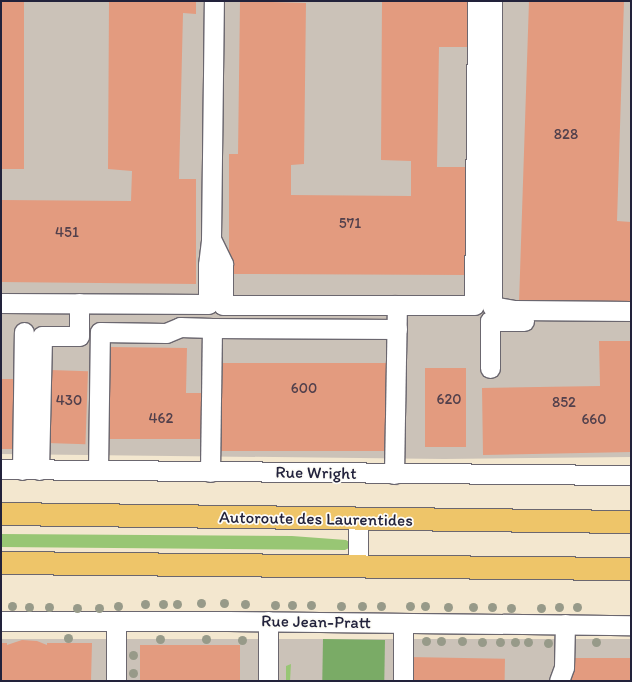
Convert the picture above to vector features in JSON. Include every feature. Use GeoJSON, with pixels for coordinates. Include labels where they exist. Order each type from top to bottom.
{"type":"FeatureCollection","features":[{"type":"Feature","properties":{"kind":"highway","name":"Autoroute des Laurentides"},"geometry":{"type":"LineString","coordinates":[[1,514],[358,520],[631,522]]}},
{"type":"Feature","properties":{"kind":"highway"},"geometry":{"type":"LineString","coordinates":[[1,563],[631,569]]}},
{"type":"Feature","properties":{"kind":"street"},"geometry":{"type":"LineString","coordinates":[[1,303],[208,304],[208,265],[211,239],[214,1]]}},
{"type":"Feature","properties":{"kind":"street"},"geometry":{"type":"LineString","coordinates":[[211,239],[223,264],[223,305],[474,305],[477,1]]}},
{"type":"Feature","properties":{"kind":"street"},"geometry":{"type":"LineString","coordinates":[[492,1],[492,306],[515,310],[631,311]]}},
{"type":"Feature","properties":{"kind":"street"},"geometry":{"type":"LineString","coordinates":[[31,470],[42,336],[79,336],[79,303]]}},
{"type":"Feature","properties":{"kind":"street"},"geometry":{"type":"LineString","coordinates":[[394,474],[397,304]]}},
{"type":"Feature","properties":{"kind":"street"},"geometry":{"type":"LineString","coordinates":[[259,305],[259,328]]}},
{"type":"Feature","properties":{"kind":"street"},"geometry":{"type":"LineString","coordinates":[[319,305],[319,328]]}},
{"type":"Feature","properties":{"kind":"street"},"geometry":{"type":"LineString","coordinates":[[490,368],[490,321],[631,322]]}},
{"type":"Feature","properties":{"kind":"street"},"geometry":{"type":"LineString","coordinates":[[98,470],[100,332],[166,334],[180,328],[396,329]]}},
{"type":"Feature","properties":{"kind":"street"},"geometry":{"type":"LineString","coordinates":[[210,472],[212,328]]}},
{"type":"Feature","properties":{"kind":"street"},"geometry":{"type":"LineString","coordinates":[[24,332],[31,470]]}},
{"type":"Feature","properties":{"kind":"street","name":"Rue Wright"},"geometry":{"type":"LineString","coordinates":[[1,470],[631,475]]}},
{"type":"Feature","properties":{"kind":"street"},"geometry":{"type":"LineString","coordinates":[[358,520],[358,566]]}},
{"type":"Feature","properties":{"kind":"street","name":"Rue Jean-Pratt"},"geometry":{"type":"LineString","coordinates":[[1,621],[268,621],[631,625]]}},
{"type":"Feature","properties":{"kind":"street"},"geometry":{"type":"LineString","coordinates":[[116,621],[116,681]]}},
{"type":"Feature","properties":{"kind":"street"},"geometry":{"type":"LineString","coordinates":[[268,621],[268,681]]}},
{"type":"Feature","properties":{"kind":"street"},"geometry":{"type":"LineString","coordinates":[[403,623],[403,681]]}},
{"type":"Feature","properties":{"kind":"street"},"geometry":{"type":"LineString","coordinates":[[559,681],[564,668],[565,624]]}},
{"type":"Feature","properties":{"kind":"shaded area"},"geometry":{"type":"Polygon","coordinates":[[[1,1],[631,1],[631,457],[444,459],[1,454],[1,1]]]}},
{"type":"Feature","properties":{"kind":"shaded area"},"geometry":{"type":"Polygon","coordinates":[[[1,639],[631,639],[631,681],[1,681],[1,639]]]}},
{"type":"Feature","properties":{"kind":"green space"},"geometry":{"type":"Polygon","coordinates":[[[1,534],[292,536],[346,540],[349,542],[349,548],[345,550],[1,547],[1,534]]]}},
{"type":"Feature","properties":{"kind":"green space"},"geometry":{"type":"Polygon","coordinates":[[[323,639],[385,640],[384,681],[322,681],[323,639]]]}},
{"type":"Feature","properties":{"kind":"green space"},"geometry":{"type":"Polygon","coordinates":[[[291,664],[290,681],[286,681],[286,666],[291,664]]]}},
{"type":"Feature","properties":{"kind":"building"},"geometry":{"type":"Polygon","coordinates":[[[1,1],[24,1],[24,169],[1,169],[1,1]]]}},
{"type":"Feature","properties":{"kind":"building"},"geometry":{"type":"Polygon","coordinates":[[[109,1],[196,1],[196,14],[183,13],[179,179],[196,179],[196,284],[1,282],[1,200],[131,201],[132,171],[108,169],[109,1]]]}},
{"type":"Feature","properties":{"kind":"building"},"geometry":{"type":"Polygon","coordinates":[[[240,1],[306,3],[304,164],[291,165],[291,195],[411,196],[411,161],[381,160],[382,1],[469,1],[469,47],[439,47],[437,167],[469,167],[466,275],[229,274],[229,154],[238,154],[240,1]]]}},
{"type":"Feature","properties":{"kind":"building"},"geometry":{"type":"Polygon","coordinates":[[[529,1],[624,1],[617,221],[631,222],[631,307],[519,303],[529,1]]]}},
{"type":"Feature","properties":{"kind":"building"},"geometry":{"type":"Polygon","coordinates":[[[599,341],[631,341],[631,452],[483,455],[482,388],[600,386],[599,341]]]}},
{"type":"Feature","properties":{"kind":"building"},"geometry":{"type":"Polygon","coordinates":[[[109,347],[187,348],[186,393],[202,393],[201,439],[107,439],[109,347]]]}},
{"type":"Feature","properties":{"kind":"building"},"geometry":{"type":"Polygon","coordinates":[[[212,363],[386,363],[386,451],[212,451],[212,363]]]}},
{"type":"Feature","properties":{"kind":"building"},"geometry":{"type":"Polygon","coordinates":[[[425,368],[466,368],[466,447],[425,447],[425,368]]]}},
{"type":"Feature","properties":{"kind":"building"},"geometry":{"type":"Polygon","coordinates":[[[50,370],[88,371],[85,444],[47,443],[50,370]]]}},
{"type":"Feature","properties":{"kind":"building"},"geometry":{"type":"Polygon","coordinates":[[[1,379],[19,379],[19,449],[1,449],[1,379]]]}},
{"type":"Feature","properties":{"kind":"building"},"geometry":{"type":"Polygon","coordinates":[[[22,640],[37,641],[47,645],[47,643],[92,643],[91,681],[1,681],[1,643],[7,643],[7,645],[22,640]]]}},
{"type":"Feature","properties":{"kind":"building"},"geometry":{"type":"Polygon","coordinates":[[[140,645],[240,645],[240,681],[140,681],[140,645]]]}},
{"type":"Feature","properties":{"kind":"building"},"geometry":{"type":"Polygon","coordinates":[[[408,657],[505,659],[505,681],[408,681],[408,657]]]}},
{"type":"Feature","properties":{"kind":"building"},"geometry":{"type":"Polygon","coordinates":[[[570,658],[631,658],[631,681],[570,681],[570,658]]]}}]}
